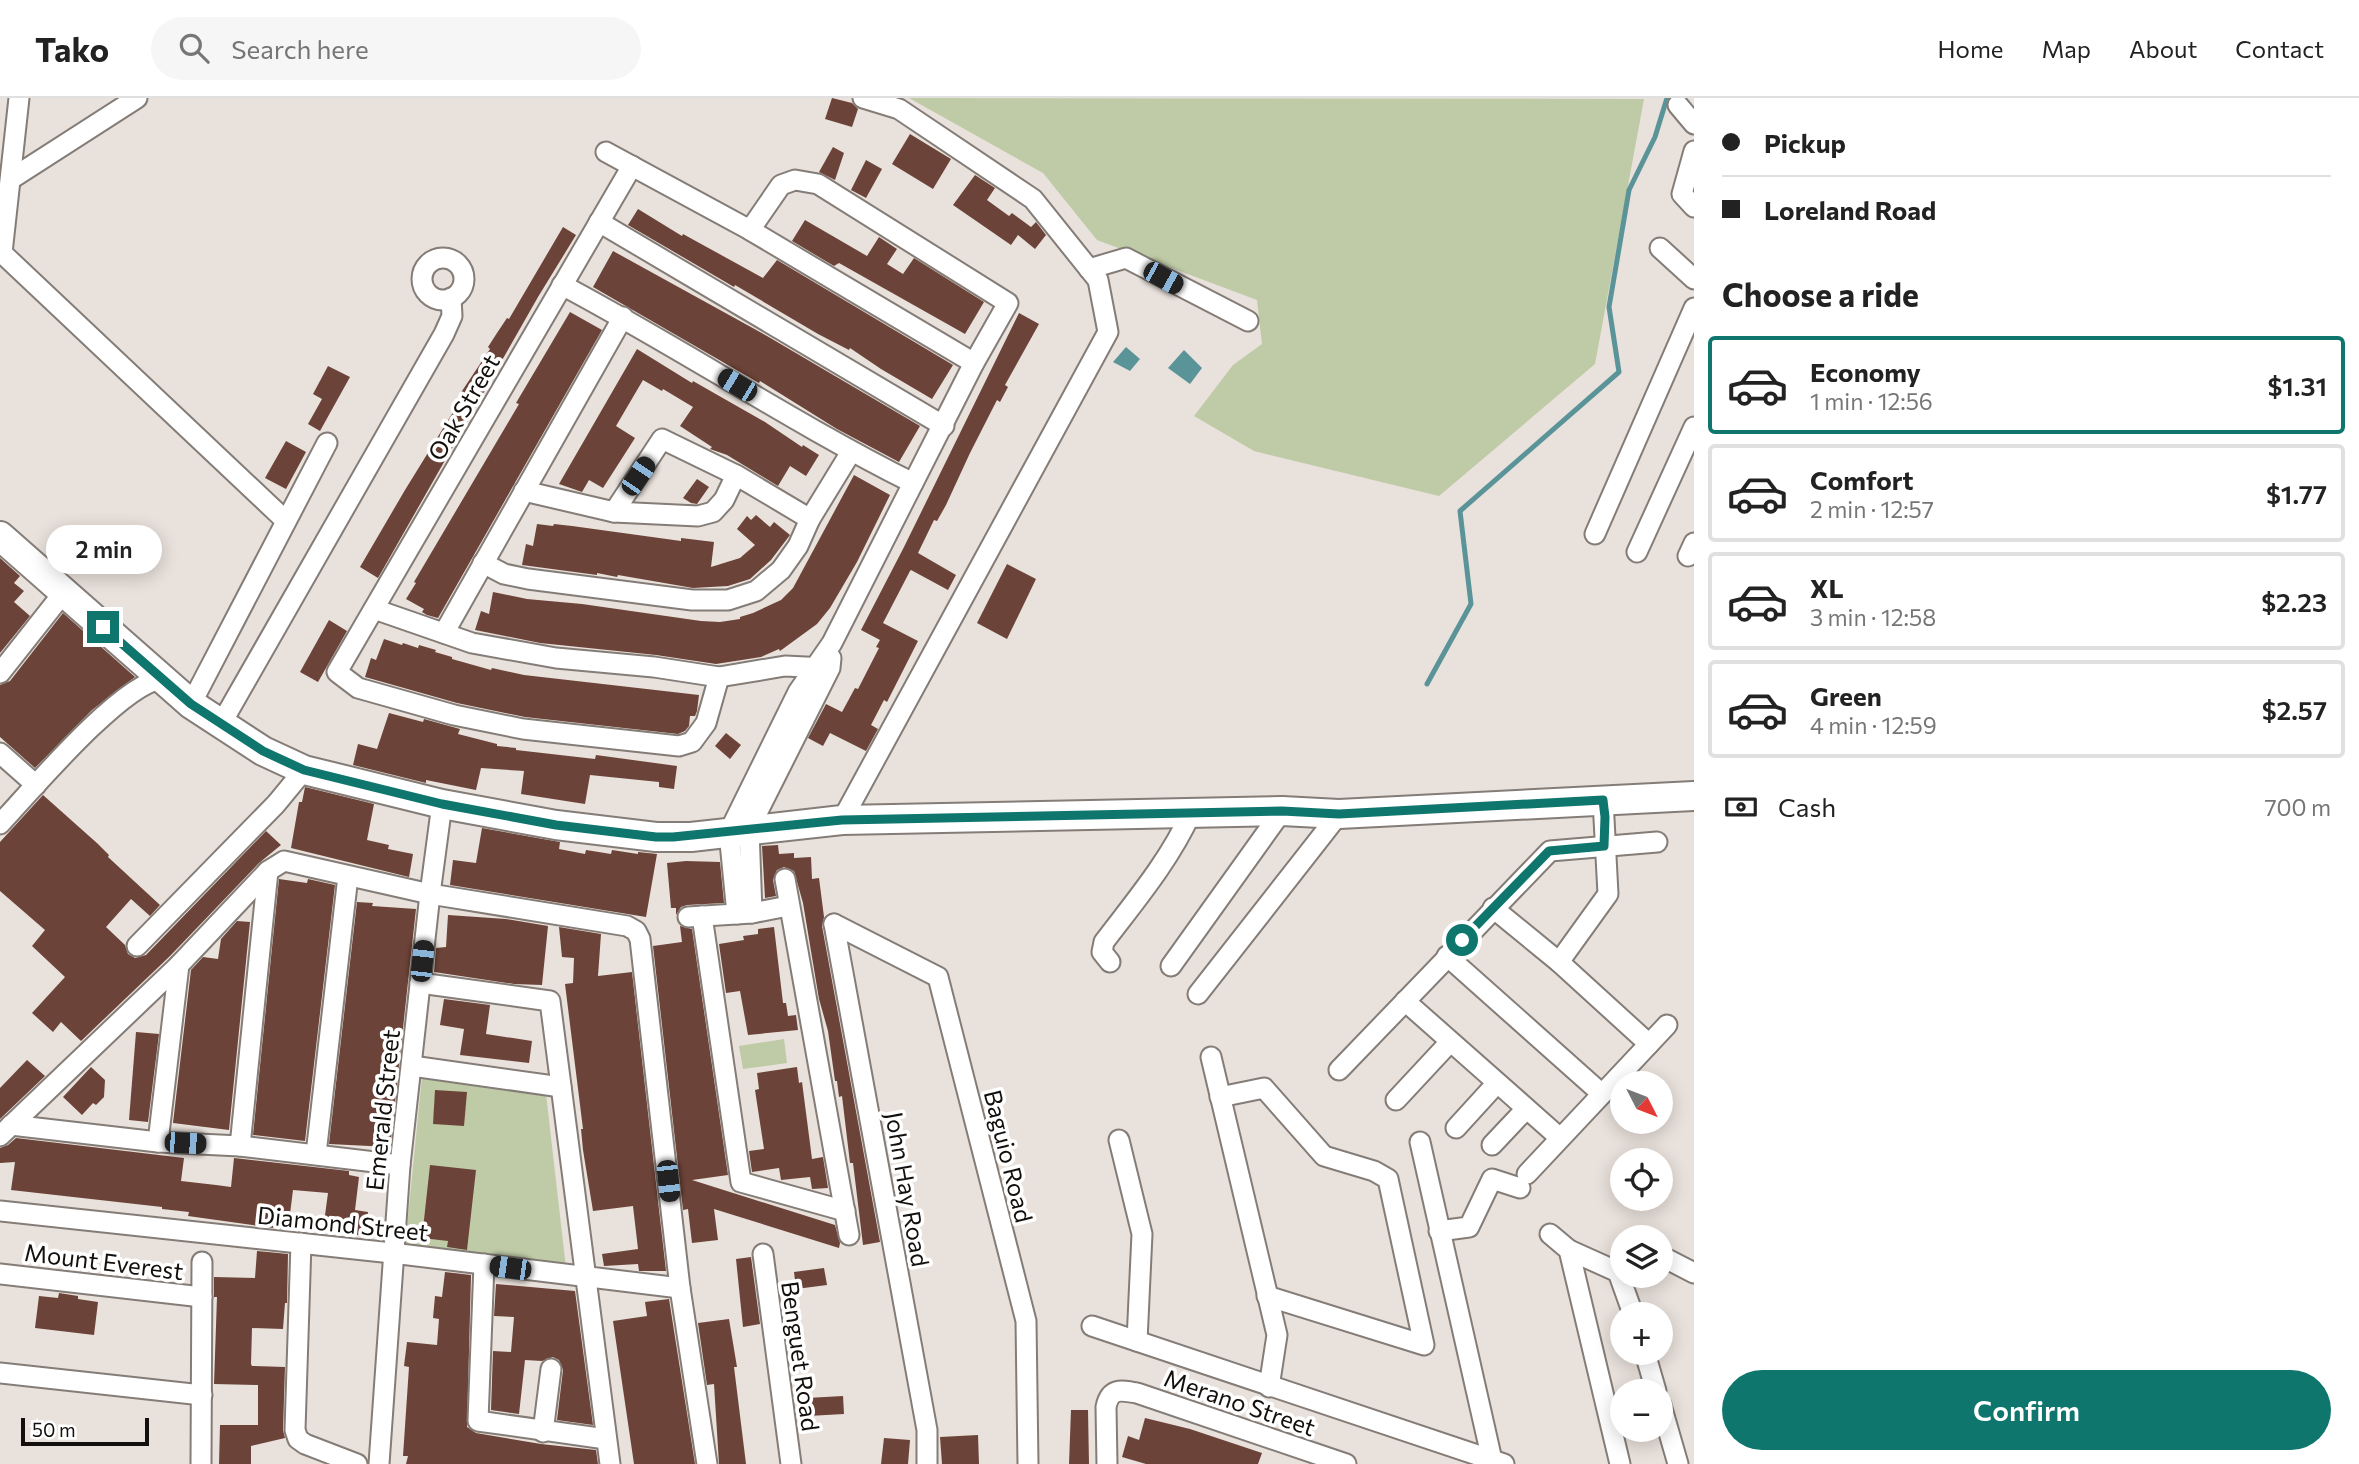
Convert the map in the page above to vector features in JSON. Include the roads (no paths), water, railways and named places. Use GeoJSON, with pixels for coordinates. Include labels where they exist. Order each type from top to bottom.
{"type":"FeatureCollection","features":[{"type":"Feature","properties":{"kind":"street"},"geometry":{"type":"LineString","coordinates":[[11,179],[137,98]]}},
{"type":"Feature","properties":{"kind":"street"},"geometry":{"type":"LineString","coordinates":[[842,820],[1108,332],[1098,280],[1033,199],[899,109],[863,98]]}},
{"type":"Feature","properties":{"kind":"street"},"geometry":{"type":"LineString","coordinates":[[24,101],[2,253],[286,521]]}},
{"type":"Feature","properties":{"kind":"street"},"geometry":{"type":"LineString","coordinates":[[1678,105],[1694,124]]}},
{"type":"Feature","properties":{"kind":"street"},"geometry":{"type":"LineString","coordinates":[[1694,151],[1682,194],[1694,207]]}},
{"type":"Feature","properties":{"kind":"street"},"geometry":{"type":"LineString","coordinates":[[606,152],[750,230],[974,363]]}},
{"type":"Feature","properties":{"kind":"street","name":"Oak Street"},"geometry":{"type":"LineString","coordinates":[[632,166],[337,672],[358,688],[454,715],[523,729],[679,746],[692,743],[706,723],[719,677]]}},
{"type":"Feature","properties":{"kind":"street"},"geometry":{"type":"LineString","coordinates":[[744,914],[739,830],[798,692],[823,668],[832,643],[1007,303],[818,184],[795,180],[781,185],[750,230]]}},
{"type":"Feature","properties":{"kind":"street"},"geometry":{"type":"LineString","coordinates":[[599,222],[944,426]]}},
{"type":"Feature","properties":{"kind":"street"},"geometry":{"type":"LineString","coordinates":[[1660,248],[1694,279]]}},
{"type":"Feature","properties":{"kind":"street"},"geometry":{"type":"LineString","coordinates":[[1089,269],[1126,258],[1248,321]]}},
{"type":"Feature","properties":{"kind":"street"},"geometry":{"type":"LineString","coordinates":[[562,285],[623,317],[851,452],[913,483]]}},
{"type":"Feature","properties":{"kind":"street"},"geometry":{"type":"LineString","coordinates":[[220,724],[444,334],[452,316],[451,298]]}},
{"type":"Feature","properties":{"kind":"street"},"geometry":{"type":"LineString","coordinates":[[1595,534],[1694,308]]}},
{"type":"Feature","properties":{"kind":"street"},"geometry":{"type":"LineString","coordinates":[[444,633],[623,317]]}},
{"type":"Feature","properties":{"kind":"street"},"geometry":{"type":"LineString","coordinates":[[1637,552],[1694,427]]}},
{"type":"Feature","properties":{"kind":"street"},"geometry":{"type":"LineString","coordinates":[[614,512],[662,439],[736,475],[810,519]]}},
{"type":"Feature","properties":{"kind":"street"},"geometry":{"type":"LineString","coordinates":[[191,704],[327,443]]}},
{"type":"Feature","properties":{"kind":"street"},"geometry":{"type":"LineString","coordinates":[[483,564],[504,575],[528,579],[692,600],[727,600],[756,591],[781,570],[851,452]]}},
{"type":"Feature","properties":{"kind":"street"},"geometry":{"type":"LineString","coordinates":[[524,491],[614,512],[698,516],[713,512],[724,500],[736,475]]}},
{"type":"Feature","properties":{"kind":"street"},"geometry":{"type":"LineString","coordinates":[[0,536],[191,704],[263,751],[304,770],[442,804],[556,825],[656,837],[691,837],[842,820],[1282,811],[1339,814],[1694,796]]}},
{"type":"Feature","properties":{"kind":"street"},"geometry":{"type":"LineString","coordinates":[[0,673],[64,593]]}},
{"type":"Feature","properties":{"kind":"street"},"geometry":{"type":"LineString","coordinates":[[374,609],[472,643],[556,658],[654,667],[719,677],[785,666],[823,668]]}},
{"type":"Feature","properties":{"kind":"street"},"geometry":{"type":"LineString","coordinates":[[0,824],[102,716],[144,684],[161,679]]}},
{"type":"Feature","properties":{"kind":"street"},"geometry":{"type":"LineString","coordinates":[[0,753],[36,785]]}},
{"type":"Feature","properties":{"kind":"street"},"geometry":{"type":"LineString","coordinates":[[137,946],[276,804],[304,770]]}},
{"type":"Feature","properties":{"kind":"street"},"geometry":{"type":"LineString","coordinates":[[1559,962],[1608,894],[1603,800]]}},
{"type":"Feature","properties":{"kind":"street","name":"Emerald Street"},"geometry":{"type":"LineString","coordinates":[[379,1464],[400,1165],[442,804]]}},
{"type":"Feature","properties":{"kind":"street"},"geometry":{"type":"LineString","coordinates":[[1171,966],[1282,811]]}},
{"type":"Feature","properties":{"kind":"street"},"geometry":{"type":"LineString","coordinates":[[1110,962],[1102,952],[1104,942],[1162,866],[1180,838],[1191,813]]}},
{"type":"Feature","properties":{"kind":"street"},"geometry":{"type":"LineString","coordinates":[[1198,993],[1339,814]]}},
{"type":"Feature","properties":{"kind":"street"},"geometry":{"type":"LineString","coordinates":[[1339,1070],[1549,851],[1657,842]]}},
{"type":"Feature","properties":{"kind":"street"},"geometry":{"type":"LineString","coordinates":[[5,1130],[179,965],[268,871],[284,861],[430,894],[627,926],[636,931],[640,939],[680,1288],[707,1464]]}},
{"type":"Feature","properties":{"kind":"street"},"geometry":{"type":"LineString","coordinates":[[240,1146],[268,871]]}},
{"type":"Feature","properties":{"kind":"street"},"geometry":{"type":"LineString","coordinates":[[316,1154],[348,876]]}},
{"type":"Feature","properties":{"kind":"street"},"geometry":{"type":"LineString","coordinates":[[785,879],[849,1235]]}},
{"type":"Feature","properties":{"kind":"street"},"geometry":{"type":"LineString","coordinates":[[788,906],[744,914],[695,917],[741,1182],[845,1211]]}},
{"type":"Feature","properties":{"kind":"street"},"geometry":{"type":"LineString","coordinates":[[1493,908],[1559,962],[1648,1044]]}},
{"type":"Feature","properties":{"kind":"street","name":"John Hay Road"},"geometry":{"type":"LineString","coordinates":[[834,924],[927,1430],[927,1464]]}},
{"type":"Feature","properties":{"kind":"street","name":"Baguio Road"},"geometry":{"type":"LineString","coordinates":[[834,924],[938,977],[1026,1321],[1028,1464]]}},
{"type":"Feature","properties":{"kind":"street"},"geometry":{"type":"LineString","coordinates":[[1447,956],[1602,1094]]}},
{"type":"Feature","properties":{"kind":"street"},"geometry":{"type":"LineString","coordinates":[[158,1142],[179,965]]}},
{"type":"Feature","properties":{"kind":"street"},"geometry":{"type":"LineString","coordinates":[[420,983],[550,1001],[610,1464]]}},
{"type":"Feature","properties":{"kind":"street"},"geometry":{"type":"LineString","coordinates":[[1405,1001],[1560,1138]]}},
{"type":"Feature","properties":{"kind":"street"},"geometry":{"type":"LineString","coordinates":[[1439,1231],[1469,1227],[1492,1179],[1524,1181],[1560,1138],[1667,1025]]}},
{"type":"Feature","properties":{"kind":"street"},"geometry":{"type":"LineString","coordinates":[[1396,1100],[1450,1042]]}},
{"type":"Feature","properties":{"kind":"street"},"geometry":{"type":"LineString","coordinates":[[1211,1057],[1277,1335],[1269,1387]]}},
{"type":"Feature","properties":{"kind":"street"},"geometry":{"type":"LineString","coordinates":[[412,1066],[561,1087]]}},
{"type":"Feature","properties":{"kind":"street"},"geometry":{"type":"LineString","coordinates":[[1456,1128],[1497,1083]]}},
{"type":"Feature","properties":{"kind":"street"},"geometry":{"type":"LineString","coordinates":[[1220,1097],[1264,1088],[1324,1156],[1374,1171],[1388,1179],[1424,1345],[1267,1296]]}},
{"type":"Feature","properties":{"kind":"street"},"geometry":{"type":"LineString","coordinates":[[1492,1145],[1526,1109]]}},
{"type":"Feature","properties":{"kind":"street"},"geometry":{"type":"LineString","coordinates":[[5,1130],[240,1146],[400,1165]]}},
{"type":"Feature","properties":{"kind":"street"},"geometry":{"type":"LineString","coordinates":[[1119,1140],[1142,1234],[1137,1341]]}},
{"type":"Feature","properties":{"kind":"street"},"geometry":{"type":"LineString","coordinates":[[1420,1142],[1439,1231],[1498,1462]]}},
{"type":"Feature","properties":{"kind":"street","name":"Diamond Street"},"geometry":{"type":"LineString","coordinates":[[0,1211],[393,1253],[680,1288]]}},
{"type":"Feature","properties":{"kind":"street"},"geometry":{"type":"LineString","coordinates":[[1550,1234],[1569,1250],[1618,1272],[1629,1302]]}},
{"type":"Feature","properties":{"kind":"street"},"geometry":{"type":"LineString","coordinates":[[300,1243],[295,1430],[298,1439],[305,1444],[357,1464]]}},
{"type":"Feature","properties":{"kind":"street"},"geometry":{"type":"LineString","coordinates":[[1569,1250],[1619,1464]]}},
{"type":"Feature","properties":{"kind":"street","name":"Benguet Road"},"geometry":{"type":"LineString","coordinates":[[763,1254],[791,1464]]}},
{"type":"Feature","properties":{"kind":"street"},"geometry":{"type":"LineString","coordinates":[[201,1464],[202,1262]]}},
{"type":"Feature","properties":{"kind":"street"},"geometry":{"type":"LineString","coordinates":[[1673,1262],[1694,1273]]}},
{"type":"Feature","properties":{"kind":"street"},"geometry":{"type":"LineString","coordinates":[[485,1264],[478,1421],[606,1439]]}},
{"type":"Feature","properties":{"kind":"street","name":"Mount Everest"},"geometry":{"type":"LineString","coordinates":[[0,1274],[202,1297]]}},
{"type":"Feature","properties":{"kind":"street"},"geometry":{"type":"LineString","coordinates":[[1092,1326],[1498,1462]]}},
{"type":"Feature","properties":{"kind":"street"},"geometry":{"type":"LineString","coordinates":[[543,1432],[551,1368]]}},
{"type":"Feature","properties":{"kind":"street"},"geometry":{"type":"LineString","coordinates":[[0,1374],[202,1395]]}},
{"type":"Feature","properties":{"kind":"street","name":"Merano Street"},"geometry":{"type":"LineString","coordinates":[[1110,1463],[1106,1407],[1112,1392],[1118,1390],[1137,1393],[1346,1464]]}},
{"type":"Feature","properties":{"kind":"street"},"geometry":{"type":"LineString","coordinates":[[1672,1442],[1678,1464]]}},
{"type":"Feature","properties":{"kind":"water"},"geometry":{"type":"Polygon","coordinates":[[[1126,347],[1140,359],[1130,371],[1113,362],[1126,347]]]}},
{"type":"Feature","properties":{"kind":"water"},"geometry":{"type":"Polygon","coordinates":[[[1184,350],[1202,368],[1190,384],[1168,368],[1184,350]]]}},
{"type":"Feature","properties":{"kind":"waterway"},"geometry":{"type":"LineString","coordinates":[[1427,684],[1471,604],[1460,511],[1619,372],[1609,307],[1629,190],[1655,137],[1667,98]]}}]}
